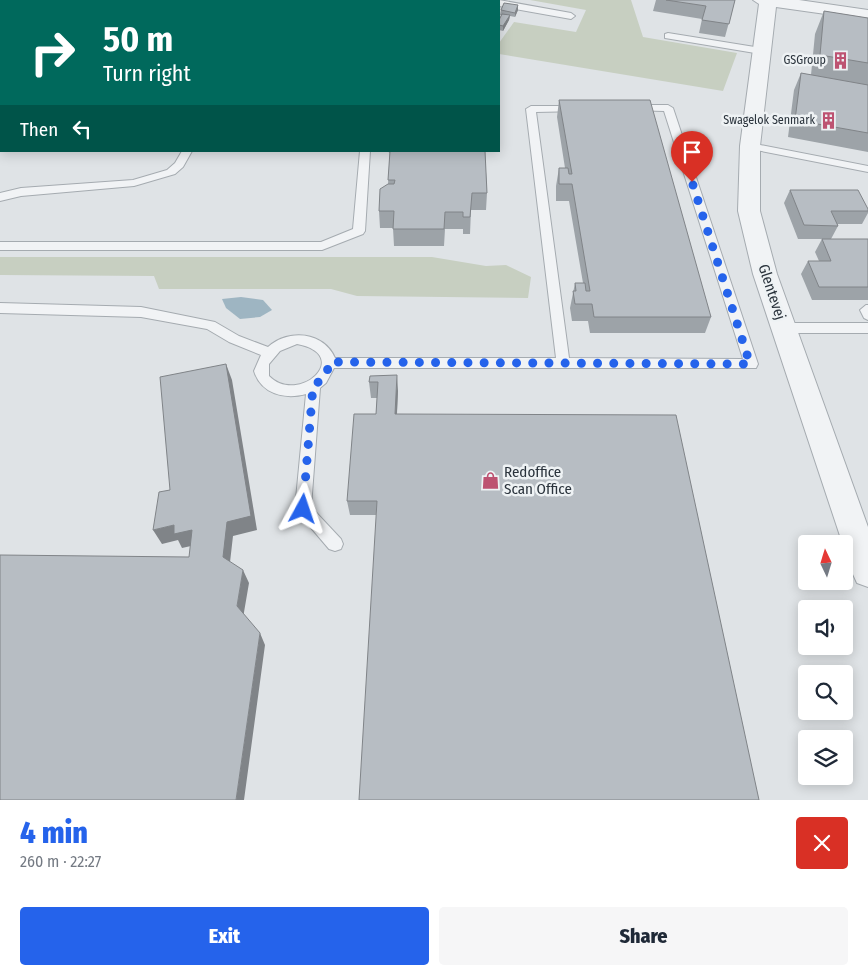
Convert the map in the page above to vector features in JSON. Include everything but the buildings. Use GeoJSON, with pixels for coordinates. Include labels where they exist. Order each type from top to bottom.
{"type":"FeatureCollection","features":[{"type":"Feature","properties":{"kind":"street"},"geometry":{"type":"LineString","coordinates":[[773,1],[864,18]]}},
{"type":"Feature","properties":{"kind":"street","name":"Glentevej"},"geometry":{"type":"LineString","coordinates":[[773,1],[761,51],[750,146],[749,211],[765,274],[868,572]]}},
{"type":"Feature","properties":{"kind":"lane"},"geometry":{"type":"LineString","coordinates":[[500,3],[571,16]]}},
{"type":"Feature","properties":{"kind":"lane"},"geometry":{"type":"LineString","coordinates":[[668,36],[761,51]]}},
{"type":"Feature","properties":{"kind":"lane"},"geometry":{"type":"LineString","coordinates":[[563,364],[531,109],[590,108]]}},
{"type":"Feature","properties":{"kind":"lane"},"geometry":{"type":"LineString","coordinates":[[330,362],[750,364],[668,108],[619,108]]}},
{"type":"Feature","properties":{"kind":"lane"},"geometry":{"type":"LineString","coordinates":[[750,146],[868,170]]}},
{"type":"Feature","properties":{"kind":"lane"},"geometry":{"type":"LineString","coordinates":[[0,197],[21,192],[134,183],[171,172],[180,165],[186,152]]}},
{"type":"Feature","properties":{"kind":"lane"},"geometry":{"type":"LineString","coordinates":[[0,246],[322,246],[358,231],[365,152]]}},
{"type":"Feature","properties":{"kind":"lane"},"geometry":{"type":"LineString","coordinates":[[0,308],[40,307],[151,314],[210,325],[234,339],[268,352]]}},
{"type":"Feature","properties":{"kind":"lane"},"geometry":{"type":"LineString","coordinates":[[868,310],[866,310],[868,315]]}},
{"type":"Feature","properties":{"kind":"lane"},"geometry":{"type":"LineString","coordinates":[[784,328],[868,328]]}},
{"type":"Feature","properties":{"kind":"lane"},"geometry":{"type":"LineString","coordinates":[[307,340],[324,348],[330,362],[328,371],[322,380],[313,386],[291,391],[279,390],[264,378],[263,360],[268,352],[286,341],[307,340]]}},
{"type":"Feature","properties":{"kind":"lane"},"geometry":{"type":"LineString","coordinates":[[313,386],[303,509],[335,544]]}},
{"type":"Feature","properties":{"kind":"shaded area"},"geometry":{"type":"Polygon","coordinates":[[[530,0],[631,0],[643,37],[737,53],[723,91],[500,54],[500,42],[514,22],[576,32],[586,10],[530,0]]]}},
{"type":"Feature","properties":{"kind":"shaded area"},"geometry":{"type":"Polygon","coordinates":[[[0,257],[432,257],[486,266],[506,265],[531,277],[528,298],[357,296],[331,289],[159,289],[154,276],[0,275],[0,257]]]}},
{"type":"Feature","properties":{"kind":"water"},"geometry":{"type":"Polygon","coordinates":[[[241,297],[263,300],[272,310],[260,317],[240,319],[226,308],[222,299],[241,297]]]}},
{"type":"Feature","properties":{"kind":"place","name":"GSGroup"},"geometry":{"type":"Point","coordinates":[840,60]}},
{"type":"Feature","properties":{"kind":"place","name":"Swagelok Senmark"},"geometry":{"type":"Point","coordinates":[829,120]}},
{"type":"Feature","properties":{"kind":"place","name":"Redoffice Scan Office"},"geometry":{"type":"Point","coordinates":[490,481]}},
{"type":"Feature","properties":{"kind":"route"},"geometry":{"type":"LineString","coordinates":[[303,509],[313,386],[322,380],[328,371],[330,362],[750,364],[692,182]]}}]}
